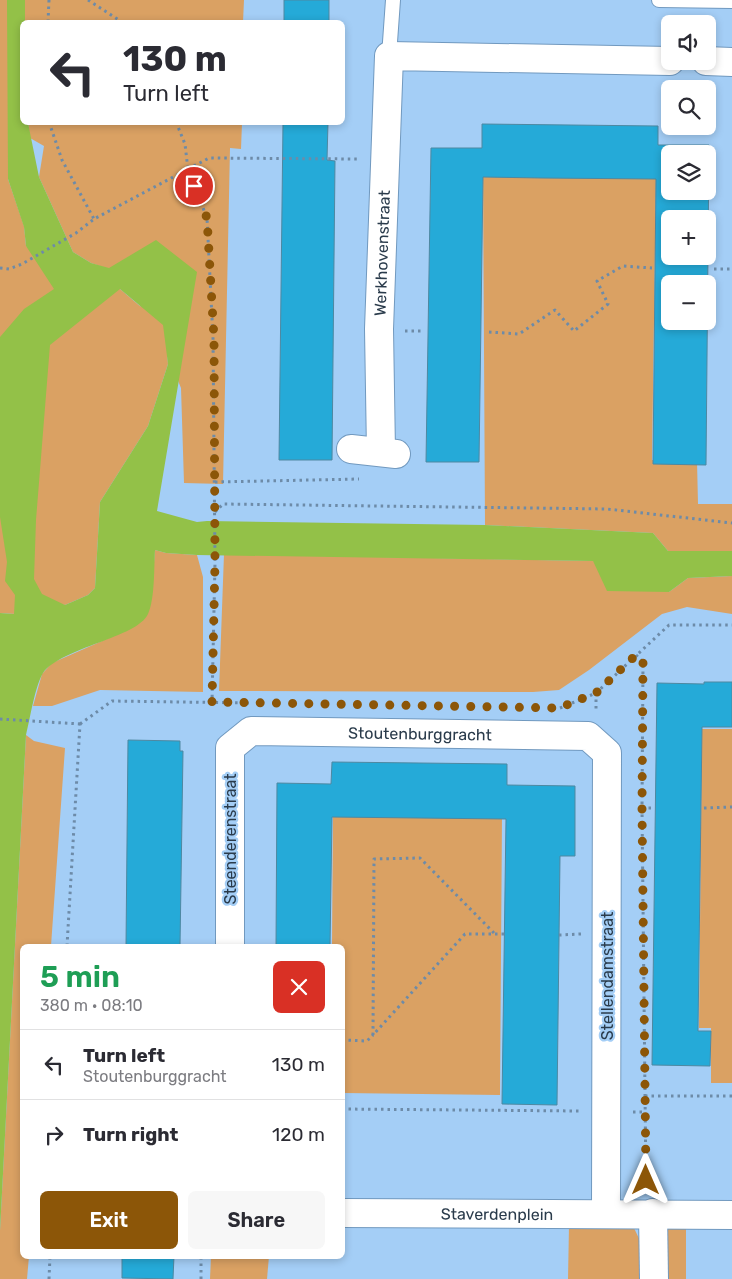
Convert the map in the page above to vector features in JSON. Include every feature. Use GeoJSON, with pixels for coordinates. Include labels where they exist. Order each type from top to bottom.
{"type":"FeatureCollection","features":[{"type":"Feature","properties":{"kind":"street"},"geometry":{"type":"LineString","coordinates":[[389,56],[661,61]]}},
{"type":"Feature","properties":{"kind":"street","name":"Werkhovenstraat"},"geometry":{"type":"LineString","coordinates":[[389,56],[380,329],[389,453]]}},
{"type":"Feature","properties":{"kind":"street"},"geometry":{"type":"LineString","coordinates":[[716,61],[732,62]]}},
{"type":"Feature","properties":{"kind":"street"},"geometry":{"type":"LineString","coordinates":[[351,449],[389,453]]}},
{"type":"Feature","properties":{"kind":"street","name":"Stoutenburggracht"},"geometry":{"type":"LineString","coordinates":[[243,738],[251,731],[281,731],[588,736],[597,743]]}},
{"type":"Feature","properties":{"kind":"street","name":"Steenderenstraat"},"geometry":{"type":"LineString","coordinates":[[230,944],[230,748],[243,738]]}},
{"type":"Feature","properties":{"kind":"street","name":"Stellendamstraat"},"geometry":{"type":"LineString","coordinates":[[597,743],[607,753],[606,1214]]}},
{"type":"Feature","properties":{"kind":"street","name":"Staverdenplein"},"geometry":{"type":"LineString","coordinates":[[345,1213],[732,1215]]}},
{"type":"Feature","properties":{"kind":"street"},"geometry":{"type":"LineString","coordinates":[[649,1214],[654,1279]]}},
{"type":"Feature","properties":{"kind":"lane","name":"Werkhovenstraat"},"geometry":{"type":"LineString","coordinates":[[389,56],[393,0]]}},
{"type":"Feature","properties":{"kind":"lane"},"geometry":{"type":"LineString","coordinates":[[659,0],[732,1]]}},
{"type":"Feature","properties":{"kind":"path"},"geometry":{"type":"LineString","coordinates":[[48,20],[49,0]]}},
{"type":"Feature","properties":{"kind":"path"},"geometry":{"type":"LineString","coordinates":[[88,0],[119,20]]}},
{"type":"Feature","properties":{"kind":"path"},"geometry":{"type":"LineString","coordinates":[[50,125],[62,160],[94,220]]}},
{"type":"Feature","properties":{"kind":"path"},"geometry":{"type":"LineString","coordinates":[[177,125],[185,144],[188,170],[207,218],[214,338],[215,563],[212,702]]}},
{"type":"Feature","properties":{"kind":"path"},"geometry":{"type":"LineString","coordinates":[[0,268],[9,268],[22,264],[76,233],[94,220],[209,158],[386,159]]}},
{"type":"Feature","properties":{"kind":"path"},"geometry":{"type":"LineString","coordinates":[[489,332],[519,334],[555,310],[574,331],[608,304],[597,281],[623,266],[652,268]]}},
{"type":"Feature","properties":{"kind":"path"},"geometry":{"type":"LineString","coordinates":[[714,269],[732,269]]}},
{"type":"Feature","properties":{"kind":"path"},"geometry":{"type":"LineString","coordinates":[[215,482],[373,479],[389,453]]}},
{"type":"Feature","properties":{"kind":"path"},"geometry":{"type":"LineString","coordinates":[[215,513],[223,504],[606,509],[732,523]]}},
{"type":"Feature","properties":{"kind":"path"},"geometry":{"type":"LineString","coordinates":[[559,708],[596,693],[669,625],[732,625]]}},
{"type":"Feature","properties":{"kind":"path"},"geometry":{"type":"LineString","coordinates":[[636,655],[643,662],[642,808],[645,1112],[649,1214]]}},
{"type":"Feature","properties":{"kind":"path"},"geometry":{"type":"LineString","coordinates":[[0,719],[80,724],[112,701],[254,703]]}},
{"type":"Feature","properties":{"kind":"path"},"geometry":{"type":"LineString","coordinates":[[67,944],[80,724]]}},
{"type":"Feature","properties":{"kind":"path"},"geometry":{"type":"LineString","coordinates":[[704,808],[732,807]]}},
{"type":"Feature","properties":{"kind":"path"},"geometry":{"type":"LineString","coordinates":[[642,808],[652,808]]}},
{"type":"Feature","properties":{"kind":"path"},"geometry":{"type":"LineString","coordinates":[[373,1035],[374,859],[420,858],[494,933]]}},
{"type":"Feature","properties":{"kind":"path"},"geometry":{"type":"LineString","coordinates":[[345,1040],[367,1041],[465,934],[504,934]]}},
{"type":"Feature","properties":{"kind":"path"},"geometry":{"type":"LineString","coordinates":[[645,1096],[732,1096]]}},
{"type":"Feature","properties":{"kind":"path"},"geometry":{"type":"LineString","coordinates":[[345,1109],[645,1112]]}},
{"type":"Feature","properties":{"kind":"path"},"geometry":{"type":"LineString","coordinates":[[49,1279],[50,1259]]}},
{"type":"Feature","properties":{"kind":"path"},"geometry":{"type":"LineString","coordinates":[[201,1259],[201,1279]]}},
{"type":"Feature","properties":{"kind":"shaded area"},"geometry":{"type":"Polygon","coordinates":[[[0,0],[244,0],[243,20],[20,20],[20,44],[8,179],[24,226],[26,246],[120,289],[141,307],[109,269],[91,263],[73,252],[39,177],[44,146],[30,138],[28,125],[242,125],[241,149],[230,148],[223,484],[184,483],[181,388],[167,353],[168,364],[148,426],[100,502],[95,588],[88,595],[65,605],[15,595],[15,614],[0,613],[0,0]]]}},
{"type":"Feature","properties":{"kind":"shaded area"},"geometry":{"type":"Polygon","coordinates":[[[7,0],[25,0],[25,20],[20,20],[20,125],[28,125],[39,177],[73,252],[91,263],[109,268],[156,240],[197,272],[157,511],[197,522],[485,525],[653,533],[668,551],[732,551],[732,576],[688,578],[669,592],[607,591],[593,561],[197,555],[166,553],[155,550],[153,592],[148,614],[130,630],[66,656],[53,664],[43,673],[33,703],[26,735],[0,1231],[0,613],[14,614],[15,595],[5,581],[7,562],[0,517],[0,337],[24,309],[54,289],[26,246],[24,227],[8,179],[7,0]],[[120,289],[50,345],[36,520],[34,579],[42,594],[65,605],[88,595],[95,588],[100,502],[148,426],[168,364],[163,325],[120,289]]]}},
{"type":"Feature","properties":{"kind":"shaded area"},"geometry":{"type":"Polygon","coordinates":[[[483,172],[656,175],[652,460],[697,461],[698,504],[732,504],[732,551],[668,551],[653,533],[485,525],[483,172]]]}},
{"type":"Feature","properties":{"kind":"shaded area"},"geometry":{"type":"Polygon","coordinates":[[[155,550],[166,553],[197,555],[203,577],[203,692],[100,690],[52,706],[33,706],[42,674],[52,663],[127,630],[151,600],[155,550]]]}},
{"type":"Feature","properties":{"kind":"shaded area"},"geometry":{"type":"Polygon","coordinates":[[[224,554],[593,561],[669,592],[688,578],[732,576],[732,614],[687,607],[662,614],[589,670],[559,690],[533,692],[219,691],[224,554]]]}},
{"type":"Feature","properties":{"kind":"shaded area"},"geometry":{"type":"Polygon","coordinates":[[[702,729],[732,729],[732,1083],[711,1083],[711,1028],[699,1028],[702,729]]]}},
{"type":"Feature","properties":{"kind":"shaded area"},"geometry":{"type":"Polygon","coordinates":[[[26,735],[34,741],[65,748],[51,944],[20,944],[20,1259],[29,1259],[27,1279],[0,1279],[0,1231],[26,735]]]}},
{"type":"Feature","properties":{"kind":"shaded area"},"geometry":{"type":"Polygon","coordinates":[[[333,813],[502,814],[500,1095],[345,1093],[345,944],[332,944],[333,813]]]}},
{"type":"Feature","properties":{"kind":"shaded area"},"geometry":{"type":"Polygon","coordinates":[[[665,1224],[686,1225],[686,1279],[665,1279],[665,1224]]]}},
{"type":"Feature","properties":{"kind":"shaded area"},"geometry":{"type":"Polygon","coordinates":[[[569,1226],[633,1226],[646,1253],[646,1279],[568,1279],[569,1226]]]}},
{"type":"Feature","properties":{"kind":"shaded area"},"geometry":{"type":"Polygon","coordinates":[[[211,1259],[269,1259],[267,1279],[210,1279],[211,1259]]]}},
{"type":"Feature","properties":{"kind":"building"},"geometry":{"type":"Polygon","coordinates":[[[284,0],[329,0],[329,20],[284,20],[284,0]]]}},
{"type":"Feature","properties":{"kind":"building"},"geometry":{"type":"Polygon","coordinates":[[[482,124],[658,126],[658,145],[661,145],[661,200],[708,200],[708,210],[661,210],[661,265],[708,265],[708,275],[661,275],[661,330],[707,330],[706,465],[653,464],[656,179],[483,177],[479,462],[426,462],[431,148],[482,148],[482,124]]]}},
{"type":"Feature","properties":{"kind":"building"},"geometry":{"type":"Polygon","coordinates":[[[283,125],[328,125],[327,160],[335,161],[332,460],[279,460],[283,125]]]}},
{"type":"Feature","properties":{"kind":"building"},"geometry":{"type":"Polygon","coordinates":[[[704,682],[732,682],[732,727],[702,727],[698,1031],[711,1031],[710,1066],[652,1065],[657,683],[704,684],[704,682]]]}},
{"type":"Feature","properties":{"kind":"building"},"geometry":{"type":"Polygon","coordinates":[[[128,740],[180,741],[180,751],[183,751],[180,944],[126,944],[128,740]]]}},
{"type":"Feature","properties":{"kind":"building"},"geometry":{"type":"Polygon","coordinates":[[[332,762],[507,764],[507,785],[575,786],[575,856],[560,856],[557,1105],[502,1104],[506,819],[332,817],[330,944],[276,944],[277,783],[331,784],[332,762]]]}},
{"type":"Feature","properties":{"kind":"building"},"geometry":{"type":"Polygon","coordinates":[[[122,1259],[174,1259],[173,1279],[122,1278],[122,1259]]]}},
{"type":"Feature","properties":{"kind":"route"},"geometry":{"type":"LineString","coordinates":[[194,186],[207,218],[214,338],[215,563],[212,702],[559,708],[596,693],[636,655],[643,662],[642,808],[646,1180]]}}]}
